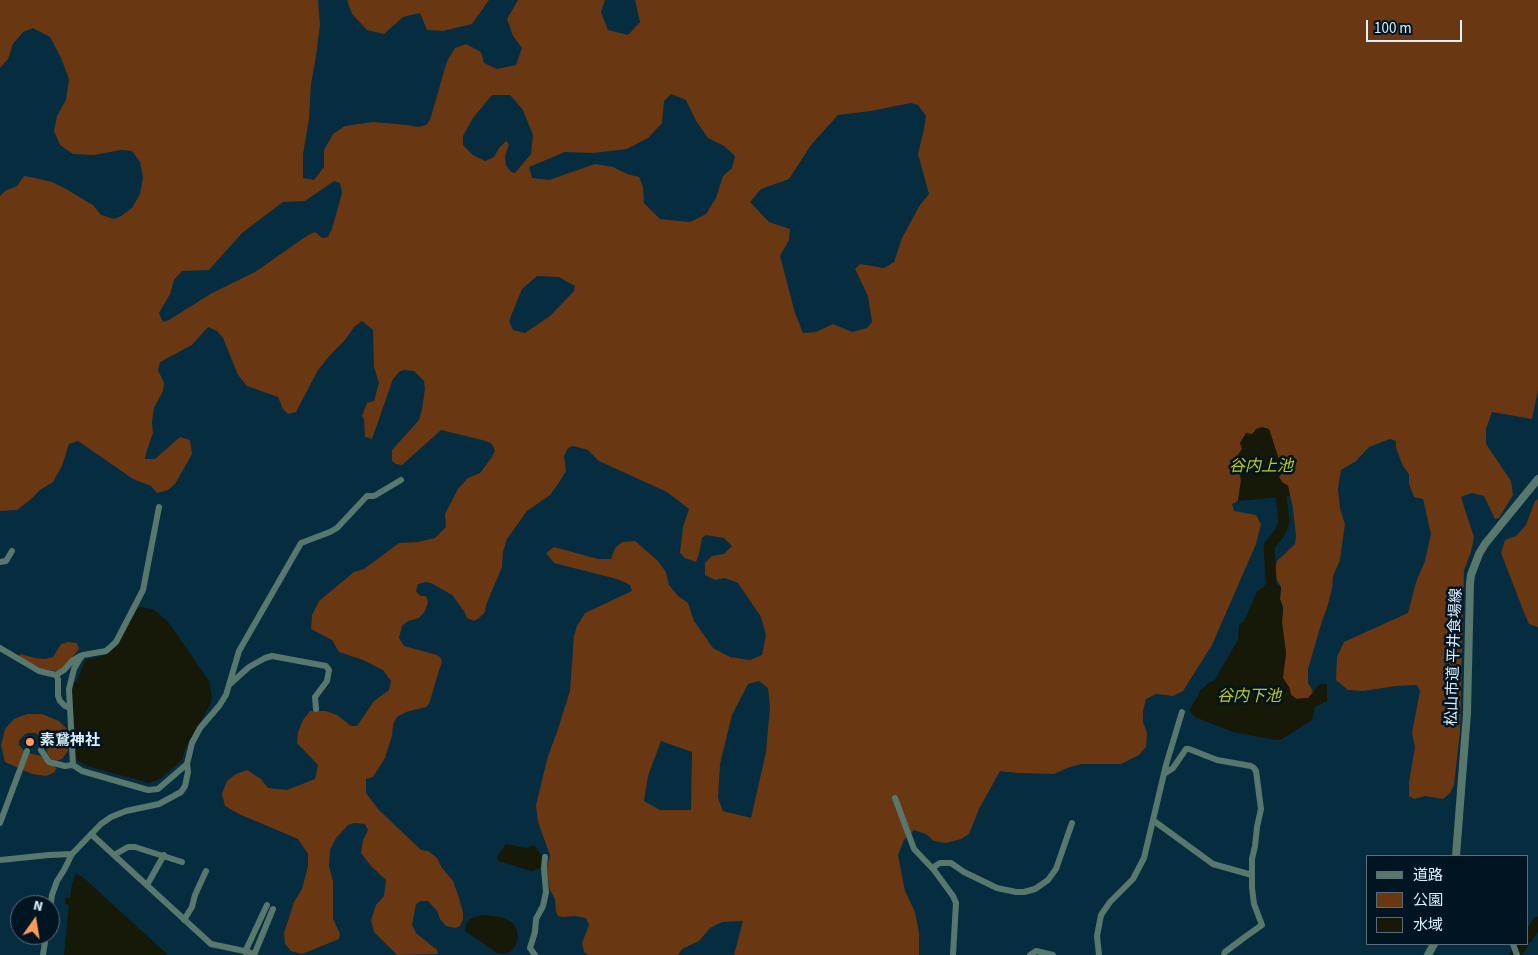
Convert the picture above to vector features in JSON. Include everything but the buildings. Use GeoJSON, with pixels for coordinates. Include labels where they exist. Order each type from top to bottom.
{"type":"FeatureCollection","features":[{"type":"Feature","properties":{"kind":"street","name":"松山市道 平井食場線"},"geometry":{"type":"LineString","coordinates":[[1456,855],[1468,713],[1471,575],[1485,544],[1538,479]]}},
{"type":"Feature","properties":{"kind":"street"},"geometry":{"type":"LineString","coordinates":[[52,895],[57,881],[72,854],[101,824],[111,817],[126,811],[159,804],[181,792],[185,786],[188,772],[187,764],[192,743],[200,728],[219,706],[230,684],[233,666],[239,651],[300,543],[337,528],[367,496],[374,496],[401,480]]}},
{"type":"Feature","properties":{"kind":"street"},"geometry":{"type":"LineString","coordinates":[[0,648],[39,670],[56,675],[77,657],[106,651],[116,642],[143,590],[158,506]]}},
{"type":"Feature","properties":{"kind":"street"},"geometry":{"type":"LineString","coordinates":[[0,562],[6,561],[12,551]]}},
{"type":"Feature","properties":{"kind":"street"},"geometry":{"type":"LineString","coordinates":[[72,765],[69,688],[77,663],[84,655]]}},
{"type":"Feature","properties":{"kind":"street"},"geometry":{"type":"LineString","coordinates":[[230,684],[250,667],[272,656],[326,666],[329,670],[327,680],[315,698],[316,709]]}},
{"type":"Feature","properties":{"kind":"street"},"geometry":{"type":"LineString","coordinates":[[56,675],[60,701],[64,706],[69,707]]}},
{"type":"Feature","properties":{"kind":"street"},"geometry":{"type":"LineString","coordinates":[[1099,955],[1097,936],[1102,915],[1110,902],[1128,886],[1140,867],[1182,712]]}},
{"type":"Feature","properties":{"kind":"street"},"geometry":{"type":"LineString","coordinates":[[1164,774],[1173,768],[1186,749],[1217,760],[1254,768],[1261,809],[1252,859],[1252,895],[1262,925],[1225,952],[1224,955]]}},
{"type":"Feature","properties":{"kind":"street"},"geometry":{"type":"LineString","coordinates":[[40,750],[50,762],[65,766],[72,765],[82,771],[148,790],[158,789],[187,764]]}},
{"type":"Feature","properties":{"kind":"street"},"geometry":{"type":"LineString","coordinates":[[0,823],[27,751]]}},
{"type":"Feature","properties":{"kind":"street"},"geometry":{"type":"LineString","coordinates":[[895,798],[914,849],[932,868],[956,903],[953,955]]}},
{"type":"Feature","properties":{"kind":"street"},"geometry":{"type":"LineString","coordinates":[[1154,821],[1213,864],[1252,875]]}},
{"type":"Feature","properties":{"kind":"street"},"geometry":{"type":"LineString","coordinates":[[932,868],[940,863],[951,863],[964,872],[997,888],[1016,892],[1035,889],[1048,880],[1056,869],[1072,823]]}},
{"type":"Feature","properties":{"kind":"street"},"geometry":{"type":"LineString","coordinates":[[91,834],[211,944],[254,955],[273,910]]}},
{"type":"Feature","properties":{"kind":"street"},"geometry":{"type":"LineString","coordinates":[[114,855],[128,846],[135,846],[182,862]]}},
{"type":"Feature","properties":{"kind":"street"},"geometry":{"type":"LineString","coordinates":[[0,860],[72,854]]}},
{"type":"Feature","properties":{"kind":"street"},"geometry":{"type":"LineString","coordinates":[[147,885],[164,856]]}},
{"type":"Feature","properties":{"kind":"street"},"geometry":{"type":"LineString","coordinates":[[535,955],[530,948],[535,932],[536,919],[543,906],[546,892],[545,857]]}},
{"type":"Feature","properties":{"kind":"street"},"geometry":{"type":"LineString","coordinates":[[184,920],[192,907],[195,895],[206,871]]}},
{"type":"Feature","properties":{"kind":"street"},"geometry":{"type":"LineString","coordinates":[[245,952],[267,905]]}},
{"type":"Feature","properties":{"kind":"street"},"geometry":{"type":"LineString","coordinates":[[1030,955],[1036,950],[1053,955]]}},
{"type":"Feature","properties":{"kind":"green space"},"geometry":{"type":"Polygon","coordinates":[[[0,0],[318,0],[320,25],[303,154],[303,178],[314,180],[324,167],[324,150],[333,134],[345,126],[373,122],[418,127],[426,125],[430,120],[447,61],[455,48],[466,44],[481,52],[484,63],[497,69],[516,65],[522,48],[513,36],[507,19],[518,0],[605,0],[601,12],[608,30],[628,35],[640,22],[635,0],[1538,0],[1538,390],[1532,419],[1492,412],[1486,429],[1486,444],[1511,481],[1513,495],[1499,518],[1495,519],[1484,496],[1472,493],[1461,497],[1474,537],[1464,570],[1460,731],[1454,785],[1450,793],[1443,799],[1425,796],[1414,799],[1409,796],[1409,782],[1415,747],[1412,733],[1420,691],[1417,685],[1363,691],[1348,690],[1336,680],[1337,657],[1344,642],[1408,613],[1416,582],[1425,561],[1431,534],[1423,499],[1414,497],[1409,484],[1409,474],[1403,466],[1396,448],[1396,441],[1390,439],[1369,447],[1356,461],[1341,470],[1338,489],[1340,508],[1345,524],[1340,560],[1333,576],[1327,608],[1308,669],[1308,683],[1313,693],[1308,698],[1296,699],[1291,695],[1289,687],[1282,679],[1286,653],[1282,623],[1283,607],[1280,599],[1281,587],[1274,574],[1277,561],[1295,544],[1296,536],[1288,486],[1279,477],[1278,457],[1269,429],[1242,449],[1238,455],[1241,481],[1238,501],[1232,504],[1234,511],[1256,515],[1261,524],[1256,544],[1212,645],[1183,691],[1173,696],[1156,694],[1146,699],[1143,722],[1147,733],[1146,747],[1139,755],[1121,764],[1081,764],[1054,774],[1000,771],[979,809],[969,834],[961,839],[946,843],[934,841],[926,834],[914,830],[904,840],[898,855],[905,891],[915,912],[919,933],[919,955],[734,955],[743,921],[722,922],[710,928],[699,941],[682,949],[678,955],[588,955],[584,952],[582,943],[589,925],[586,918],[558,916],[556,911],[555,899],[550,890],[547,870],[550,855],[538,822],[536,805],[548,756],[570,691],[574,636],[577,626],[585,613],[632,591],[630,585],[617,579],[554,563],[546,553],[554,547],[598,559],[611,559],[615,548],[622,542],[635,541],[657,560],[666,572],[669,585],[678,596],[688,603],[694,621],[713,648],[730,657],[750,660],[762,655],[766,635],[761,617],[738,583],[725,578],[715,580],[705,575],[705,563],[712,556],[724,554],[732,546],[724,538],[706,535],[702,538],[696,562],[685,558],[680,553],[683,527],[689,509],[667,492],[599,461],[588,450],[573,446],[568,448],[564,456],[566,471],[558,484],[550,495],[527,511],[507,539],[503,552],[502,567],[486,605],[485,612],[474,621],[467,618],[452,595],[431,583],[418,584],[416,591],[420,596],[426,596],[428,602],[425,611],[419,618],[408,621],[402,626],[399,638],[404,646],[437,655],[442,661],[429,704],[426,707],[406,712],[397,717],[393,725],[392,736],[385,758],[373,777],[366,779],[366,793],[378,809],[421,850],[428,851],[437,858],[442,868],[453,881],[458,895],[463,912],[460,926],[456,928],[446,926],[428,901],[421,901],[416,904],[412,925],[416,933],[437,950],[438,954],[397,955],[374,932],[371,920],[376,905],[384,896],[386,880],[361,853],[363,840],[368,830],[365,824],[354,823],[348,825],[336,838],[330,850],[329,866],[333,881],[333,919],[340,934],[339,939],[302,954],[291,951],[285,944],[284,933],[294,902],[302,889],[308,866],[308,854],[298,839],[239,814],[225,806],[222,794],[227,781],[236,774],[247,770],[261,779],[268,788],[287,790],[315,779],[318,765],[297,743],[298,732],[303,720],[310,711],[326,711],[337,715],[351,726],[357,726],[374,701],[389,690],[391,681],[383,670],[363,660],[339,652],[332,640],[311,629],[312,615],[319,601],[354,572],[364,569],[399,543],[418,542],[435,538],[446,527],[445,514],[458,489],[468,478],[480,473],[495,450],[491,443],[441,430],[402,465],[392,461],[392,450],[419,420],[425,389],[424,381],[414,371],[404,370],[400,371],[393,379],[372,439],[365,437],[364,419],[362,416],[367,403],[374,401],[379,383],[374,367],[373,330],[362,321],[354,327],[318,370],[296,412],[288,414],[283,409],[278,397],[247,386],[238,375],[223,338],[217,331],[208,327],[192,345],[160,362],[158,370],[164,383],[163,391],[154,408],[153,433],[145,459],[155,459],[180,437],[190,440],[192,454],[175,484],[168,490],[157,493],[151,486],[133,479],[78,441],[69,444],[62,466],[53,482],[40,490],[17,510],[0,511],[0,196],[5,191],[17,186],[24,176],[35,178],[52,182],[66,189],[93,205],[101,215],[114,219],[132,208],[140,194],[143,178],[140,162],[132,151],[121,150],[94,155],[73,154],[60,145],[54,131],[57,116],[66,100],[69,79],[50,37],[33,28],[23,32],[13,44],[8,59],[0,68],[0,0]],[[671,94],[664,101],[662,123],[648,138],[627,149],[594,153],[565,152],[529,167],[532,178],[549,180],[595,164],[613,167],[627,174],[639,177],[643,187],[644,203],[660,219],[690,222],[706,214],[716,198],[723,176],[732,168],[735,156],[724,146],[708,138],[696,121],[686,100],[671,94]],[[492,95],[473,118],[463,136],[463,145],[473,155],[485,161],[494,157],[506,141],[509,144],[505,157],[506,165],[511,172],[515,173],[531,154],[533,135],[523,110],[510,95],[492,95]],[[911,103],[838,115],[811,145],[789,179],[761,189],[750,202],[769,222],[790,229],[789,240],[780,256],[795,313],[803,333],[816,332],[833,324],[852,332],[867,328],[872,322],[868,296],[855,269],[860,264],[884,268],[894,262],[902,238],[920,205],[929,194],[918,154],[926,116],[918,105],[911,103]],[[334,181],[305,201],[283,202],[242,233],[209,270],[182,271],[174,280],[170,294],[159,313],[163,322],[212,293],[255,272],[308,235],[315,232],[322,238],[328,237],[342,193],[340,183],[334,181]],[[537,276],[522,289],[509,321],[513,330],[525,333],[550,316],[574,291],[575,286],[559,277],[537,276]],[[759,681],[748,684],[732,715],[720,764],[718,798],[723,811],[751,818],[766,752],[770,707],[768,688],[759,681]],[[661,741],[648,776],[644,801],[660,810],[691,810],[692,752],[661,741]]]}},
{"type":"Feature","properties":{"kind":"green space"},"geometry":{"type":"Polygon","coordinates":[[[347,0],[489,0],[472,24],[443,31],[427,30],[420,13],[403,17],[384,34],[367,30],[352,14],[347,0]]]}},
{"type":"Feature","properties":{"kind":"green space"},"geometry":{"type":"Polygon","coordinates":[[[1538,499],[1538,627],[1529,624],[1501,553],[1505,540],[1516,536],[1526,525],[1535,501],[1538,499]]]}},
{"type":"Feature","properties":{"kind":"green space"},"geometry":{"type":"Polygon","coordinates":[[[68,642],[77,643],[79,649],[63,668],[57,671],[42,669],[19,657],[20,654],[45,659],[53,657],[61,644],[68,642]]]}},
{"type":"Feature","properties":{"kind":"green space"},"geometry":{"type":"Polygon","coordinates":[[[27,714],[42,714],[59,721],[67,729],[68,751],[62,759],[56,761],[51,759],[47,753],[45,741],[36,733],[28,733],[19,741],[19,745],[25,752],[41,756],[56,768],[55,772],[46,776],[32,774],[5,762],[1,745],[5,729],[14,719],[27,714]]]}},
{"type":"Feature","properties":{"kind":"water","name":"谷内上池"},"geometry":{"type":"Polygon","coordinates":[[[1262,427],[1269,429],[1278,457],[1285,463],[1284,471],[1279,477],[1288,486],[1290,496],[1238,501],[1241,481],[1238,455],[1242,449],[1240,443],[1246,433],[1252,434],[1256,429],[1262,427]]]}},
{"type":"Feature","properties":{"kind":"water","name":"谷内下池"},"geometry":{"type":"Polygon","coordinates":[[[1271,580],[1281,587],[1280,599],[1283,607],[1282,623],[1286,653],[1283,678],[1289,687],[1291,695],[1297,699],[1308,698],[1320,684],[1327,684],[1327,701],[1315,707],[1312,720],[1282,739],[1277,740],[1233,732],[1195,717],[1189,710],[1200,690],[1208,683],[1214,681],[1238,640],[1239,625],[1244,621],[1257,592],[1271,580]]]}},
{"type":"Feature","properties":{"kind":"water"},"geometry":{"type":"Polygon","coordinates":[[[138,608],[152,609],[169,623],[209,681],[212,697],[211,703],[185,749],[182,760],[160,779],[149,783],[87,766],[77,760],[72,692],[73,682],[77,681],[85,660],[105,655],[116,647],[138,608]]]}},
{"type":"Feature","properties":{"kind":"water"},"geometry":{"type":"Polygon","coordinates":[[[506,844],[526,848],[534,845],[543,857],[541,867],[531,871],[499,861],[497,857],[506,844]]]}},
{"type":"Feature","properties":{"kind":"water"},"geometry":{"type":"Polygon","coordinates":[[[76,873],[168,955],[64,955],[69,905],[65,904],[66,898],[70,898],[76,873]]]}},
{"type":"Feature","properties":{"kind":"water"},"geometry":{"type":"Polygon","coordinates":[[[483,915],[502,917],[513,923],[517,930],[518,939],[510,952],[497,953],[465,931],[466,923],[470,919],[483,915]]]}},
{"type":"Feature","properties":{"kind":"waterway"},"geometry":{"type":"LineString","coordinates":[[1271,580],[1269,546],[1281,531],[1284,521],[1281,497]]}},
{"type":"Feature","properties":{"kind":"waterway"},"geometry":{"type":"LineString","coordinates":[[1528,937],[1538,922]]}},
{"type":"Feature","properties":{"kind":"waterway"},"geometry":{"type":"LineString","coordinates":[[1515,955],[1522,945]]}},
{"type":"Feature","properties":{"kind":"place","name":"素鵞神社"},"geometry":{"type":"Point","coordinates":[30,742]}}]}
